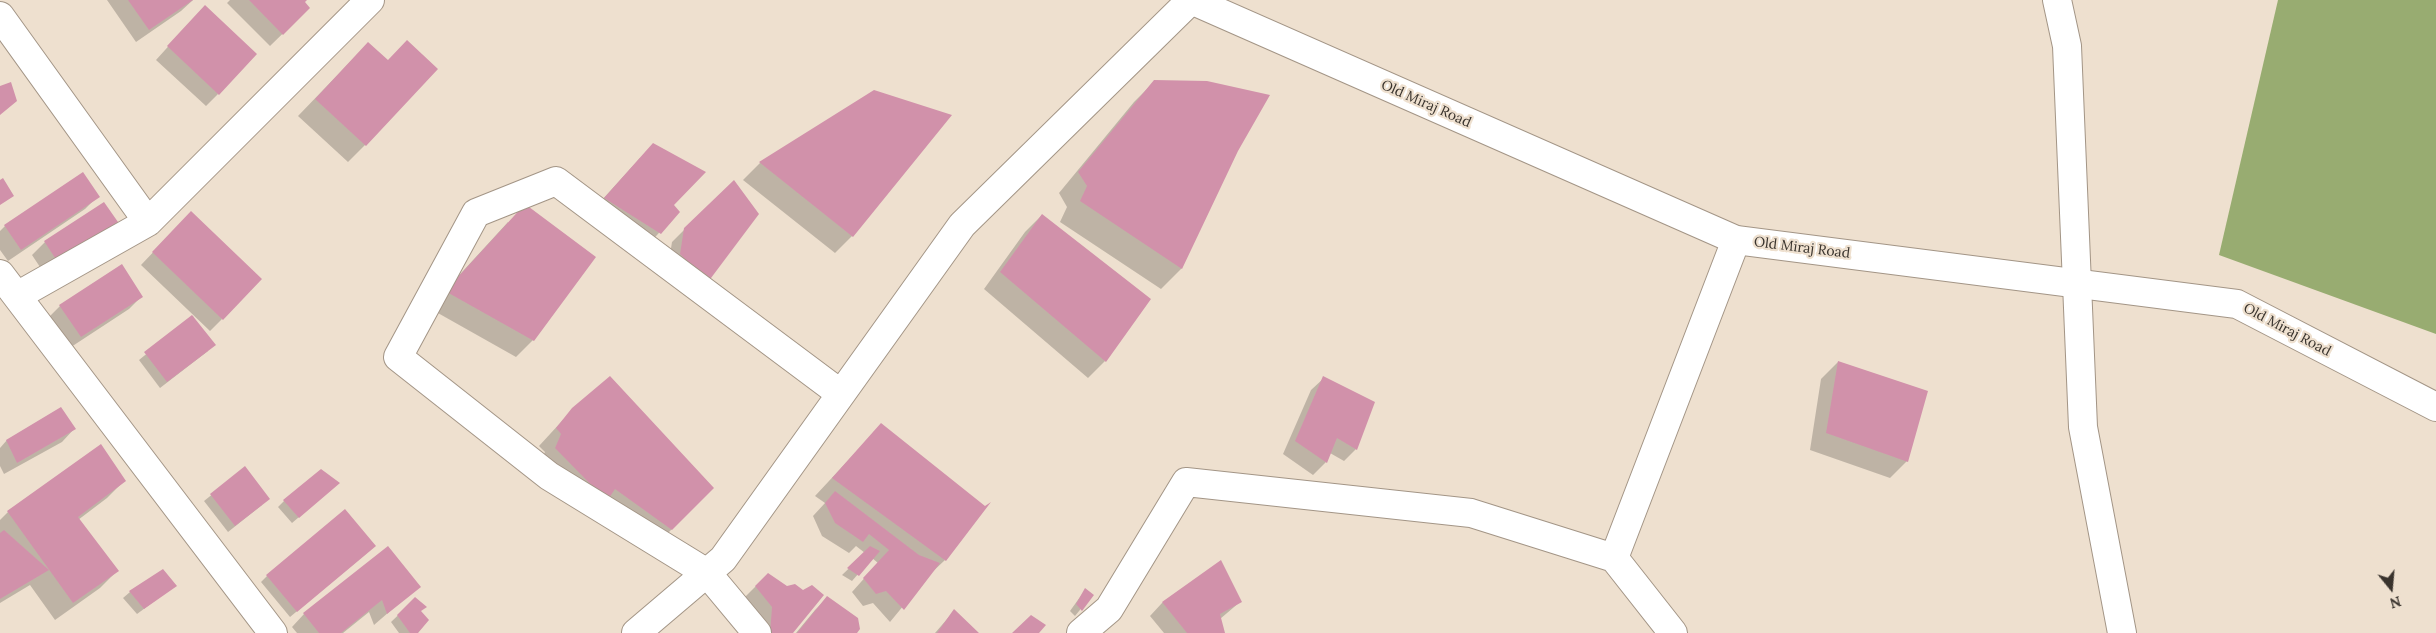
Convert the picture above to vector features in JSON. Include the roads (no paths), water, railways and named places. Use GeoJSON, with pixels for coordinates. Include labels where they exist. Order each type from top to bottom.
{"type":"FeatureCollection","features":[{"type":"Feature","properties":{"kind":"street"},"geometry":{"type":"LineString","coordinates":[[17,296],[148,222],[370,0]]}},
{"type":"Feature","properties":{"kind":"street"},"geometry":{"type":"LineString","coordinates":[[636,633],[723,559],[962,224],[1191,0]]}},
{"type":"Feature","properties":{"kind":"street","name":"Old Miraj Road"},"geometry":{"type":"LineString","coordinates":[[1191,0],[1736,240],[2237,304],[2436,407]]}},
{"type":"Feature","properties":{"kind":"street"},"geometry":{"type":"LineString","coordinates":[[2057,0],[2067,46],[2083,427],[2122,633]]}},
{"type":"Feature","properties":{"kind":"street"},"geometry":{"type":"LineString","coordinates":[[0,16],[148,222]]}},
{"type":"Feature","properties":{"kind":"street"},"geometry":{"type":"LineString","coordinates":[[757,633],[706,573],[549,476],[398,356],[476,213],[556,181],[841,394]]}},
{"type":"Feature","properties":{"kind":"street"},"geometry":{"type":"LineString","coordinates":[[1614,558],[1736,240]]}},
{"type":"Feature","properties":{"kind":"street"},"geometry":{"type":"LineString","coordinates":[[0,274],[273,633]]}},
{"type":"Feature","properties":{"kind":"street"},"geometry":{"type":"LineString","coordinates":[[1082,633],[1109,609],[1186,482],[1470,513],[1614,558],[1673,633]]}}]}
